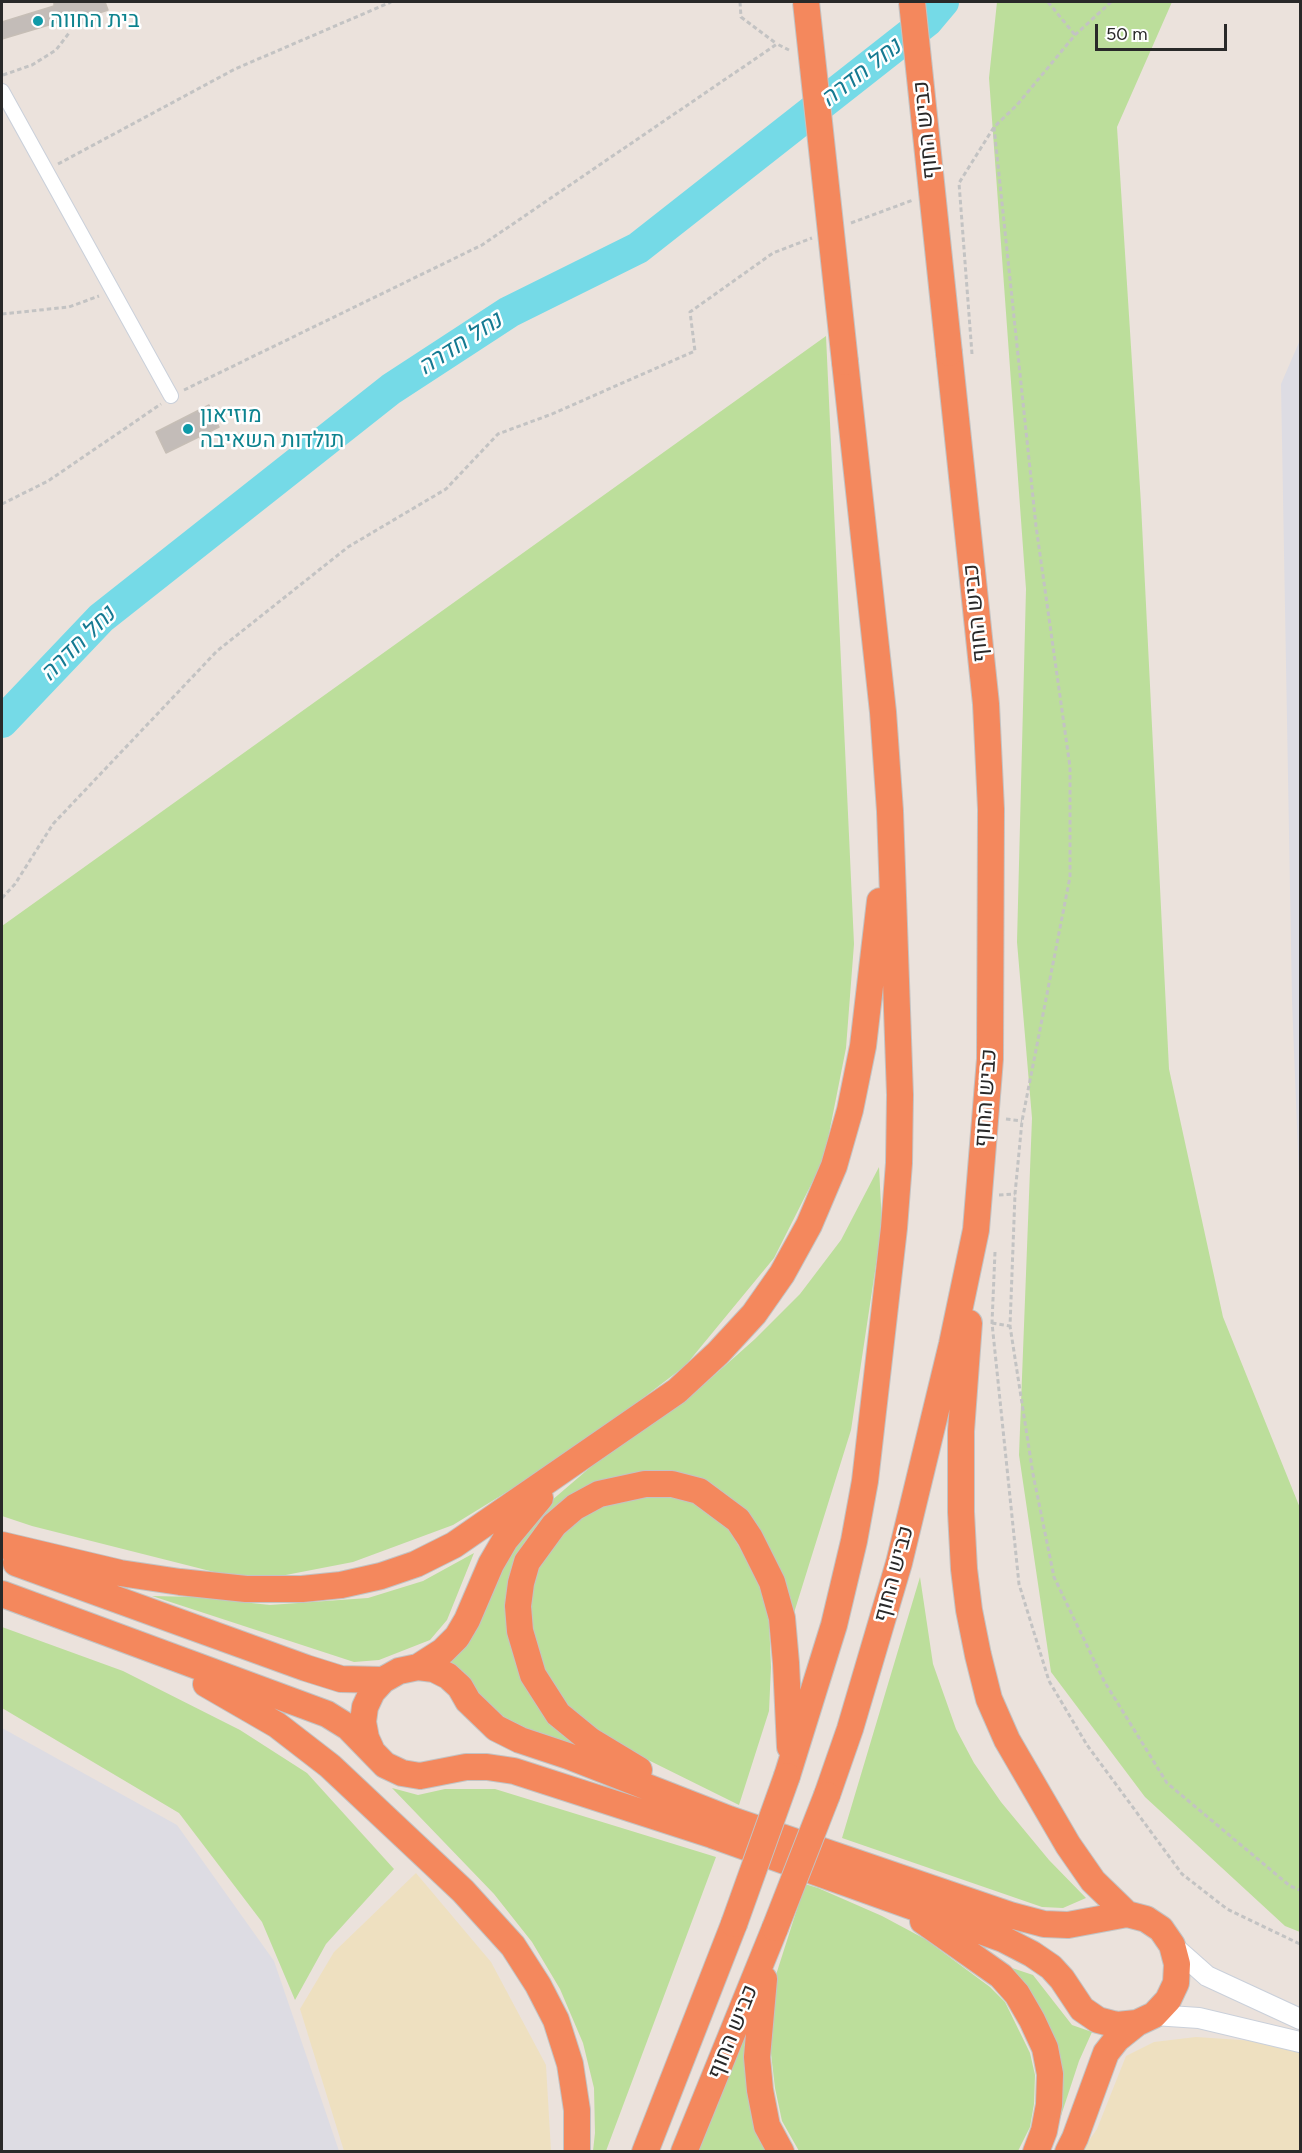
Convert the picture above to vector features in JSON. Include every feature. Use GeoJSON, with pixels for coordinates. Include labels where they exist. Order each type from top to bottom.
{"type":"FeatureCollection","features":[{"type":"Feature","properties":{"kind":"highway","name":"כביש החוף"},"geometry":{"type":"LineString","coordinates":[[645,2151],[734,1924],[789,1770],[834,1625],[865,1481],[894,1228],[899,1164],[900,1095],[890,811],[884,712],[806,2]]}},
{"type":"Feature","properties":{"kind":"highway","name":"כביש החוף"},"geometry":{"type":"LineString","coordinates":[[684,2151],[828,1795],[850,1729],[899,1563],[952,1344],[986,1236],[990,1059],[991,809],[986,704],[961,355],[912,2]]}},
{"type":"Feature","properties":{"kind":"highway"},"geometry":{"type":"LineString","coordinates":[[2,1545],[120,1573],[246,1589],[302,1589],[341,1585],[381,1576],[416,1564],[454,1545],[677,1390],[718,1353],[759,1306],[782,1274],[809,1225],[834,1166],[850,1110],[863,1046],[890,811]]}},
{"type":"Feature","properties":{"kind":"highway"},"geometry":{"type":"LineString","coordinates":[[986,1236],[961,1431],[964,1569],[978,1655],[989,1699],[1007,1740],[1030,1783],[1093,1881],[1127,1914]]}},
{"type":"Feature","properties":{"kind":"highway"},"geometry":{"type":"LineString","coordinates":[[373,1752],[366,1738],[363,1722],[365,1707],[372,1692],[382,1680],[399,1671],[418,1667],[443,1651],[457,1636],[467,1620],[504,1540],[546,1492],[608,1439]]}},
{"type":"Feature","properties":{"kind":"highway"},"geometry":{"type":"LineString","coordinates":[[729,1819],[628,1764],[591,1741],[558,1714],[539,1685],[525,1653],[520,1631],[518,1606],[521,1583],[527,1562],[554,1525],[575,1507],[599,1494],[645,1484],[672,1484],[699,1491],[738,1520],[772,1582],[782,1618],[786,1662],[789,1770]]}},
{"type":"Feature","properties":{"kind":"highway"},"geometry":{"type":"LineString","coordinates":[[2,1558],[315,1671],[341,1679],[382,1680]]}},
{"type":"Feature","properties":{"kind":"highway"},"geometry":{"type":"LineString","coordinates":[[2,1594],[327,1714],[348,1727],[386,1766],[402,1773],[420,1776],[466,1767],[514,1771],[712,1835],[1002,1939],[1032,1954],[1051,1967],[1082,2009],[1098,2020],[1118,2025],[1146,2019]]}},
{"type":"Feature","properties":{"kind":"highway"},"geometry":{"type":"LineString","coordinates":[[129,1642],[237,1700],[301,1742],[339,1774],[490,1919],[513,1946],[538,1985],[556,2020],[570,2064],[577,2110],[577,2151]]}},
{"type":"Feature","properties":{"kind":"highway"},"geometry":{"type":"LineString","coordinates":[[418,1667],[448,1676],[460,1687],[468,1701],[483,1718],[504,1732],[729,1819],[1010,1915],[1044,1924],[1068,1925],[1127,1914],[1146,1918],[1161,1929],[1172,1945],[1177,1964],[1176,1983],[1168,2000],[1146,2019],[1117,2038],[1106,2054],[1068,2151]]}},
{"type":"Feature","properties":{"kind":"highway"},"geometry":{"type":"LineString","coordinates":[[847,1884],[889,1902],[933,1926],[1001,1976],[1017,1994],[1045,2048],[1050,2074],[1046,2122],[1036,2151]]}},
{"type":"Feature","properties":{"kind":"highway"},"geometry":{"type":"LineString","coordinates":[[773,1932],[762,1990],[757,2057],[767,2126],[781,2151]]}},
{"type":"Feature","properties":{"kind":"street"},"geometry":{"type":"LineString","coordinates":[[2,91],[171,396]]}},
{"type":"Feature","properties":{"kind":"street"},"geometry":{"type":"LineString","coordinates":[[1172,1945],[1207,1976],[1300,2019]]}},
{"type":"Feature","properties":{"kind":"street"},"geometry":{"type":"LineString","coordinates":[[1146,2019],[1199,2018],[1300,2042]]}},
{"type":"Feature","properties":{"kind":"path"},"geometry":{"type":"LineString","coordinates":[[46,171],[235,69],[391,2]]}},
{"type":"Feature","properties":{"kind":"path"},"geometry":{"type":"LineString","coordinates":[[740,2],[741,17],[777,44],[797,53]]}},
{"type":"Feature","properties":{"kind":"path"},"geometry":{"type":"LineString","coordinates":[[1047,2],[1074,35]]}},
{"type":"Feature","properties":{"kind":"path"},"geometry":{"type":"LineString","coordinates":[[961,355],[959,183],[994,127],[1017,105],[1074,35],[1111,2]]}},
{"type":"Feature","properties":{"kind":"path"},"geometry":{"type":"LineString","coordinates":[[2,76],[32,65],[56,50],[69,33]]}},
{"type":"Feature","properties":{"kind":"path"},"geometry":{"type":"LineString","coordinates":[[2,504],[48,481],[171,396],[482,245],[777,44]]}},
{"type":"Feature","properties":{"kind":"path"},"geometry":{"type":"LineString","coordinates":[[994,127],[1036,526],[1070,767],[1070,877],[1022,1121],[1015,1194],[1010,1326],[1033,1474],[1054,1577],[1104,1681],[1167,1783],[1290,1886],[1300,1890]]}},
{"type":"Feature","properties":{"kind":"path"},"geometry":{"type":"LineString","coordinates":[[948,187],[959,183]]}},
{"type":"Feature","properties":{"kind":"path"},"geometry":{"type":"LineString","coordinates":[[850,224],[915,199]]}},
{"type":"Feature","properties":{"kind":"path"},"geometry":{"type":"LineString","coordinates":[[2,898],[15,884],[53,825],[217,651],[348,547],[446,489],[498,434],[552,414],[695,351],[690,312],[773,253],[817,236]]}},
{"type":"Feature","properties":{"kind":"path"},"geometry":{"type":"LineString","coordinates":[[2,314],[69,307],[111,289]]}},
{"type":"Feature","properties":{"kind":"path"},"geometry":{"type":"LineString","coordinates":[[1001,1118],[1022,1121]]}},
{"type":"Feature","properties":{"kind":"path"},"geometry":{"type":"LineString","coordinates":[[997,1195],[1015,1194]]}},
{"type":"Feature","properties":{"kind":"path"},"geometry":{"type":"LineString","coordinates":[[986,1236],[992,1323],[1019,1584],[1049,1681],[1087,1745],[1182,1874],[1227,1909],[1300,1944]]}},
{"type":"Feature","properties":{"kind":"path"},"geometry":{"type":"LineString","coordinates":[[992,1323],[1010,1326]]}},
{"type":"Feature","properties":{"kind":"shaded area"},"geometry":{"type":"Polygon","coordinates":[[[1300,340],[1300,1202],[1292,1001],[1281,384],[1300,340]]]}},
{"type":"Feature","properties":{"kind":"shaded area"},"geometry":{"type":"Polygon","coordinates":[[[2,1728],[177,1825],[274,1961],[339,2151],[2,2151],[2,1728]]]}},
{"type":"Feature","properties":{"kind":"green space"},"geometry":{"type":"Polygon","coordinates":[[[997,2],[1172,2],[1117,127],[1141,504],[1169,1069],[1223,1317],[1300,1508],[1300,1932],[1285,1926],[1145,1797],[1051,1672],[1019,1455],[1032,1118],[1017,942],[1026,589],[989,78],[997,2]]]}},
{"type":"Feature","properties":{"kind":"green space"},"geometry":{"type":"Polygon","coordinates":[[[826,336],[854,944],[846,1048],[824,1159],[774,1258],[685,1366],[572,1452],[453,1525],[353,1562],[265,1579],[222,1574],[32,1526],[2,1516],[2,926],[826,336]]]}},
{"type":"Feature","properties":{"kind":"green space"},"geometry":{"type":"Polygon","coordinates":[[[879,1167],[882,1225],[851,1430],[793,1616],[723,1494],[568,1498],[509,1633],[514,1657],[523,1680],[584,1751],[515,1724],[489,1710],[445,1666],[518,1537],[551,1501],[593,1465],[701,1387],[755,1339],[800,1294],[841,1240],[879,1167]]]}},
{"type":"Feature","properties":{"kind":"green space"},"geometry":{"type":"Polygon","coordinates":[[[645,1496],[671,1497],[694,1503],[728,1528],[760,1586],[769,1620],[771,1667],[769,1711],[739,1805],[634,1753],[598,1731],[568,1705],[545,1670],[532,1629],[533,1585],[539,1568],[563,1534],[582,1517],[604,1505],[645,1496]]]}},
{"type":"Feature","properties":{"kind":"green space"},"geometry":{"type":"Polygon","coordinates":[[[474,1553],[447,1620],[430,1640],[379,1660],[354,1662],[152,1596],[195,1597],[270,1605],[368,1598],[423,1581],[474,1553]]]}},
{"type":"Feature","properties":{"kind":"green space"},"geometry":{"type":"Polygon","coordinates":[[[920,1577],[933,1664],[956,1729],[974,1763],[1001,1802],[1049,1860],[1086,1898],[1063,1908],[1042,1907],[842,1838],[920,1577]]]}},
{"type":"Feature","properties":{"kind":"green space"},"geometry":{"type":"Polygon","coordinates":[[[2,1627],[123,1671],[240,1730],[307,1773],[394,1869],[326,1944],[295,2000],[262,1922],[179,1813],[2,1708],[2,1627]]]}},
{"type":"Feature","properties":{"kind":"green space"},"geometry":{"type":"Polygon","coordinates":[[[392,1788],[418,1795],[445,1789],[495,1789],[716,1857],[606,2151],[593,2151],[594,2088],[583,2043],[560,1989],[532,1942],[494,1894],[392,1788]]]}},
{"type":"Feature","properties":{"kind":"green space"},"geometry":{"type":"Polygon","coordinates":[[[805,1884],[882,1916],[925,1939],[990,1987],[1005,2002],[1030,2053],[1035,2075],[1030,2127],[1018,2151],[799,2151],[782,2121],[775,2088],[769,2036],[775,1978],[805,1884]]]}},
{"type":"Feature","properties":{"kind":"green space"},"geometry":{"type":"Polygon","coordinates":[[[1009,1967],[1033,1975],[1072,2025],[1092,2032],[1079,2061],[1055,2134],[1061,2107],[1009,1967]]]}},
{"type":"Feature","properties":{"kind":"green space"},"geometry":{"type":"Polygon","coordinates":[[[747,2026],[745,2058],[767,2151],[696,2152],[747,2026]]]}},
{"type":"Feature","properties":{"kind":"sand"},"geometry":{"type":"Polygon","coordinates":[[[416,1873],[491,1962],[546,2065],[551,2151],[344,2151],[300,2009],[334,1952],[416,1873]]]}},
{"type":"Feature","properties":{"kind":"sand"},"geometry":{"type":"Polygon","coordinates":[[[1196,2037],[1285,2043],[1300,2051],[1300,2151],[1081,2152],[1097,2129],[1126,2056],[1154,2042],[1196,2037]]]}},
{"type":"Feature","properties":{"kind":"building","name":"בית החווה"},"geometry":{"type":"Polygon","coordinates":[[[105,2],[108,10],[96,14],[97,20],[74,26],[72,20],[60,24],[59,22],[2,39],[2,22],[54,6],[54,3],[105,2]]]}},
{"type":"Feature","properties":{"kind":"building","name":"מוזיאון תולדות השאיבה"},"geometry":{"type":"Polygon","coordinates":[[[209,405],[219,427],[166,453],[156,432],[209,405]]]}},
{"type":"Feature","properties":{"kind":"waterway","name":"נחל חדרה"},"geometry":{"type":"LineString","coordinates":[[2,722],[101,618],[391,389],[509,312],[638,248],[927,21],[943,2]]}},
{"type":"Feature","properties":{"kind":"place","name":"בית החווה"},"geometry":{"type":"Point","coordinates":[38,21]}},
{"type":"Feature","properties":{"kind":"place","name":"מוזיאון תולדות השאיבה"},"geometry":{"type":"Point","coordinates":[188,429]}}]}
